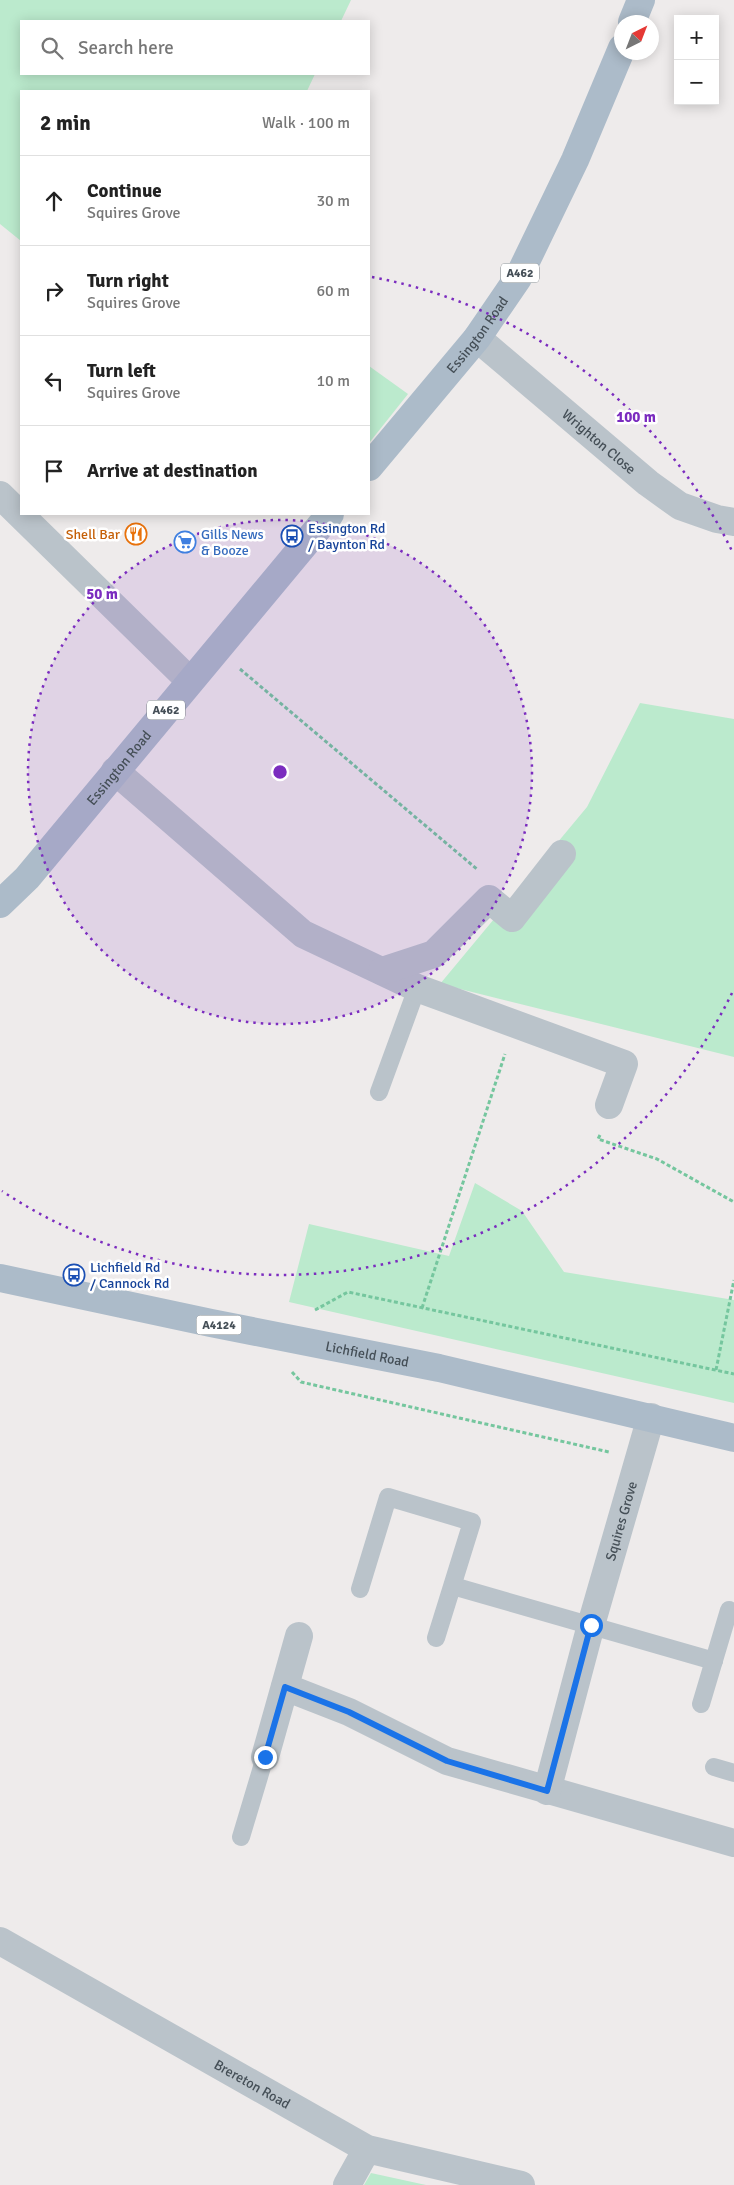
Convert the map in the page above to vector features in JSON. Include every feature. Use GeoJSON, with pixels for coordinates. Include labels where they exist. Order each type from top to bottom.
{"type":"FeatureCollection","features":[{"type":"Feature","properties":{"kind":"main road"},"geometry":{"type":"LineString","coordinates":[[635,15],[641,0]]}},
{"type":"Feature","properties":{"kind":"main road","name":"Essington Road"},"geometry":{"type":"LineString","coordinates":[[370,467],[477,338],[518,278],[576,160],[617,60]]}},
{"type":"Feature","properties":{"kind":"main road","name":"Essington Road"},"geometry":{"type":"LineString","coordinates":[[0,904],[27,878],[329,515]]}},
{"type":"Feature","properties":{"kind":"main road","name":"Lichfield Road"},"geometry":{"type":"LineString","coordinates":[[0,1278],[211,1323],[439,1368],[734,1438]]}},
{"type":"Feature","properties":{"kind":"street","name":"Wrighton Close"},"geometry":{"type":"LineString","coordinates":[[477,338],[648,483],[680,506],[716,519],[734,522]]}},
{"type":"Feature","properties":{"kind":"street"},"geometry":{"type":"LineString","coordinates":[[0,495],[20,515]]}},
{"type":"Feature","properties":{"kind":"street"},"geometry":{"type":"LineString","coordinates":[[20,515],[190,681]]}},
{"type":"Feature","properties":{"kind":"street"},"geometry":{"type":"LineString","coordinates":[[115,772],[303,934],[417,988],[624,1064],[609,1105]]}},
{"type":"Feature","properties":{"kind":"street"},"geometry":{"type":"LineString","coordinates":[[382,971],[434,954],[489,899],[512,918],[562,854]]}},
{"type":"Feature","properties":{"kind":"street","name":"Squires Grove"},"geometry":{"type":"LineString","coordinates":[[547,1791],[591,1625],[651,1417]]}},
{"type":"Feature","properties":{"kind":"street"},"geometry":{"type":"LineString","coordinates":[[265,1757],[300,1636]]}},
{"type":"Feature","properties":{"kind":"street"},"geometry":{"type":"LineString","coordinates":[[285,1687],[349,1712],[447,1761],[734,1843]]}},
{"type":"Feature","properties":{"kind":"street","name":"Brereton Road"},"geometry":{"type":"LineString","coordinates":[[0,1941],[367,2149],[521,2185]]}},
{"type":"Feature","properties":{"kind":"street"},"geometry":{"type":"LineString","coordinates":[[347,2185],[367,2149]]}},
{"type":"Feature","properties":{"kind":"lane"},"geometry":{"type":"LineString","coordinates":[[379,1092],[417,988]]}},
{"type":"Feature","properties":{"kind":"lane"},"geometry":{"type":"LineString","coordinates":[[360,1589],[388,1496],[472,1522],[436,1638]]}},
{"type":"Feature","properties":{"kind":"lane"},"geometry":{"type":"LineString","coordinates":[[452,1586],[714,1661]]}},
{"type":"Feature","properties":{"kind":"lane"},"geometry":{"type":"LineString","coordinates":[[702,1704],[729,1610]]}},
{"type":"Feature","properties":{"kind":"lane"},"geometry":{"type":"LineString","coordinates":[[241,1837],[265,1757]]}},
{"type":"Feature","properties":{"kind":"lane"},"geometry":{"type":"LineString","coordinates":[[714,1767],[734,1773]]}},
{"type":"Feature","properties":{"kind":"path"},"geometry":{"type":"LineString","coordinates":[[217,649],[498,888],[489,899]]}},
{"type":"Feature","properties":{"kind":"path"},"geometry":{"type":"LineString","coordinates":[[422,1308],[515,1024]]}},
{"type":"Feature","properties":{"kind":"path"},"geometry":{"type":"LineString","coordinates":[[609,1105],[598,1139],[657,1159],[734,1202]]}},
{"type":"Feature","properties":{"kind":"path"},"geometry":{"type":"LineString","coordinates":[[716,1370],[734,1280]]}},
{"type":"Feature","properties":{"kind":"path"},"geometry":{"type":"LineString","coordinates":[[314,1311],[348,1292],[734,1374]]}},
{"type":"Feature","properties":{"kind":"path"},"geometry":{"type":"LineString","coordinates":[[290,1370],[301,1382],[639,1459]]}},
{"type":"Feature","properties":{"kind":"green space"},"geometry":{"type":"Polygon","coordinates":[[[0,0],[351,0],[341,20],[20,20],[20,75],[315,75],[307,90],[20,90],[20,240],[0,224],[0,0]]]}},
{"type":"Feature","properties":{"kind":"green space"},"geometry":{"type":"Polygon","coordinates":[[[370,367],[408,394],[370,442],[370,367]]]}},
{"type":"Feature","properties":{"kind":"green space"},"geometry":{"type":"Polygon","coordinates":[[[640,703],[734,719],[734,1057],[440,984],[587,807],[640,703]]]}},
{"type":"Feature","properties":{"kind":"green space"},"geometry":{"type":"Polygon","coordinates":[[[475,1183],[522,1211],[564,1272],[734,1300],[734,1403],[289,1302],[309,1224],[449,1256],[475,1183]]]}},
{"type":"Feature","properties":{"kind":"green space"},"geometry":{"type":"Polygon","coordinates":[[[371,2173],[426,2185],[364,2185],[371,2173]]]}},
{"type":"Feature","properties":{"kind":"place","name":"Shell Bar"},"geometry":{"type":"Point","coordinates":[136,534]}},
{"type":"Feature","properties":{"kind":"place","name":"Essington Rd / Baynton Rd"},"geometry":{"type":"Point","coordinates":[292,536]}},
{"type":"Feature","properties":{"kind":"place","name":"Gills News & Booze"},"geometry":{"type":"Point","coordinates":[185,542]}},
{"type":"Feature","properties":{"kind":"place","name":"Lichfield Rd / Cannock Rd"},"geometry":{"type":"Point","coordinates":[74,1275]}},
{"type":"Feature","properties":{"kind":"route"},"geometry":{"type":"LineString","coordinates":[[265,1757],[285,1687],[349,1712],[447,1761],[547,1791],[591,1625]]}}]}
